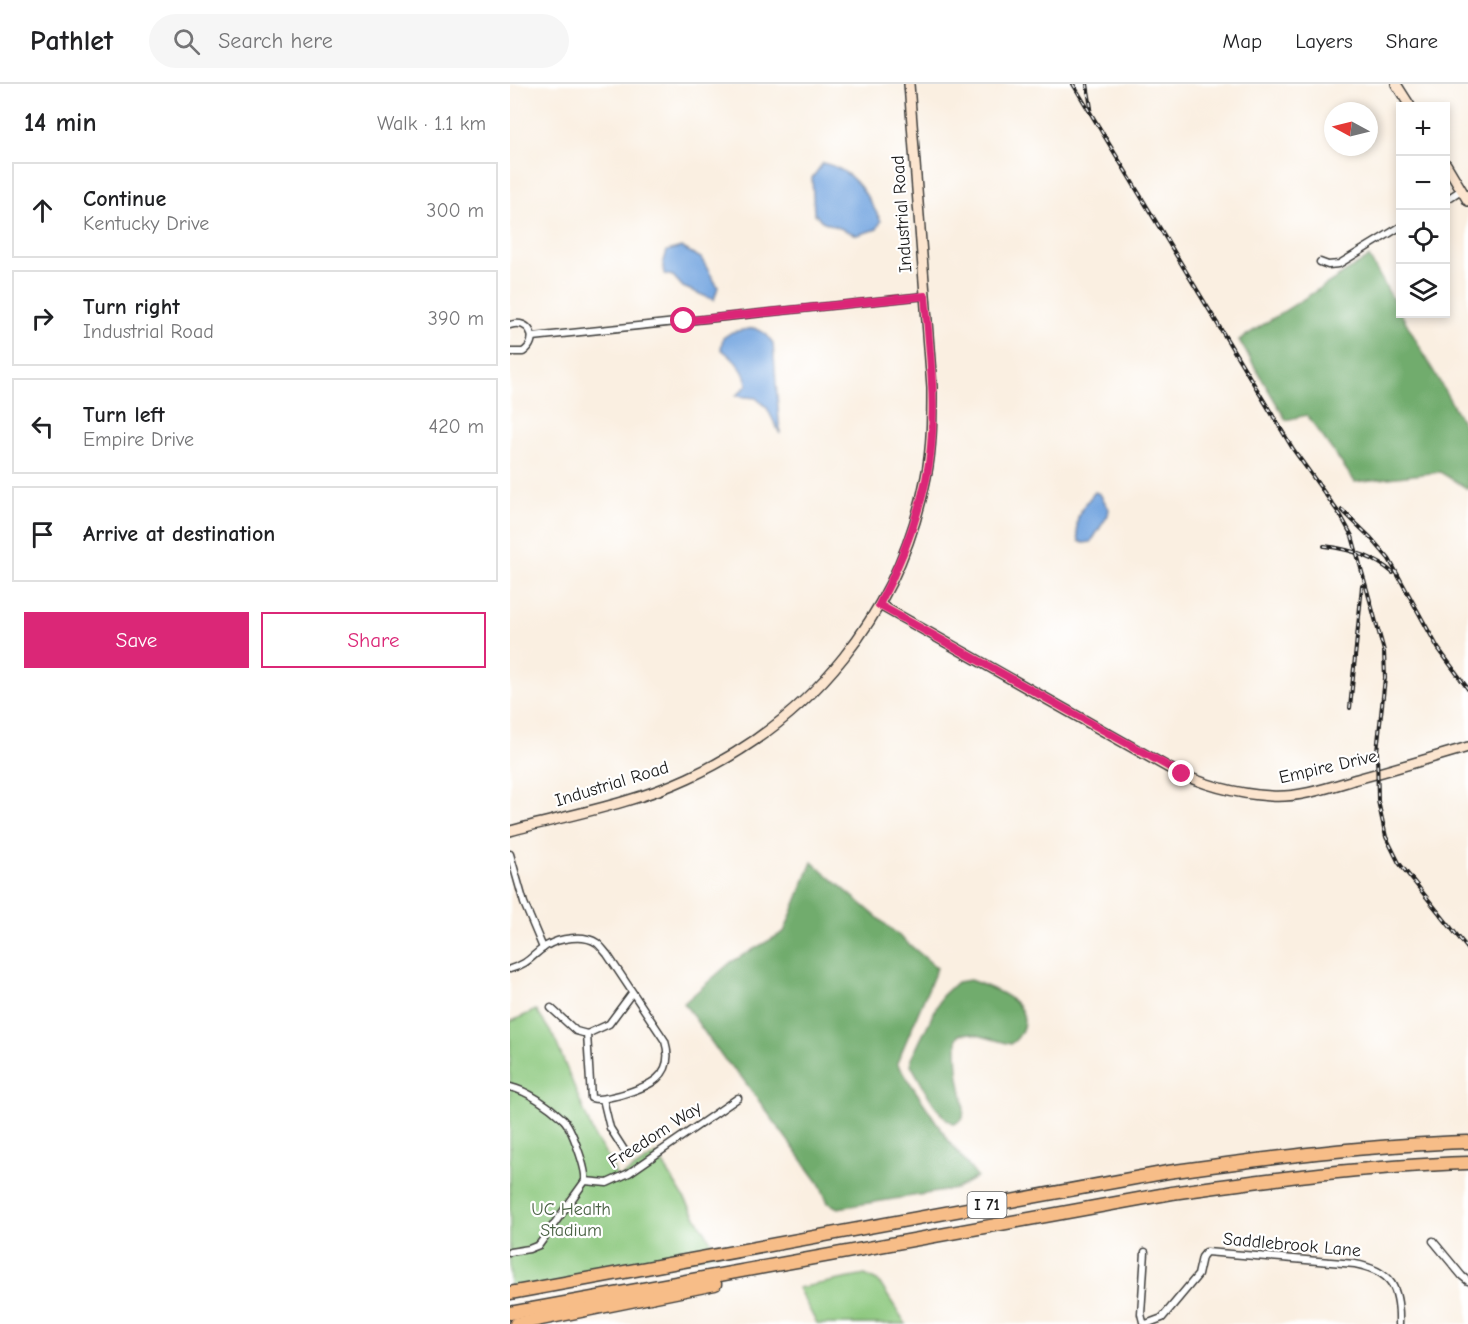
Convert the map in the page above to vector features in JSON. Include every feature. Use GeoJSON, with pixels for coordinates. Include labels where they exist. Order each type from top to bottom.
{"type":"FeatureCollection","features":[{"type":"Feature","properties":{"kind":"highway","name":"I 71"},"geometry":{"type":"LineString","coordinates":[[510,1293],[1168,1172],[1285,1156],[1468,1142]]}},
{"type":"Feature","properties":{"kind":"highway","name":"I 71"},"geometry":{"type":"LineString","coordinates":[[510,1313],[1172,1193],[1287,1177],[1378,1168],[1468,1163]]}},
{"type":"Feature","properties":{"kind":"highway"},"geometry":{"type":"LineString","coordinates":[[516,1324],[744,1278],[780,1263]]}},
{"type":"Feature","properties":{"kind":"main road","name":"Industrial Road"},"geometry":{"type":"LineString","coordinates":[[510,831],[638,797],[685,779],[727,758],[783,720],[819,687],[854,645],[879,605],[908,539],[926,479],[929,457],[932,387],[909,84]]}},
{"type":"Feature","properties":{"kind":"main road"},"geometry":{"type":"LineString","coordinates":[[1396,84],[1407,102]]}},
{"type":"Feature","properties":{"kind":"main road"},"geometry":{"type":"LineString","coordinates":[[1450,171],[1468,201]]}},
{"type":"Feature","properties":{"kind":"main road","name":"Empire Drive"},"geometry":{"type":"LineString","coordinates":[[879,605],[1169,768],[1198,781],[1222,788],[1272,796],[1320,790],[1468,747]]}},
{"type":"Feature","properties":{"kind":"street"},"geometry":{"type":"LineString","coordinates":[[1450,197],[1461,190]]}},
{"type":"Feature","properties":{"kind":"street"},"geometry":{"type":"LineString","coordinates":[[1320,262],[1328,265],[1339,264],[1396,230]]}},
{"type":"Feature","properties":{"kind":"street"},"geometry":{"type":"LineString","coordinates":[[533,337],[925,296]]}},
{"type":"Feature","properties":{"kind":"street"},"geometry":{"type":"LineString","coordinates":[[510,325],[524,324],[533,337],[532,343],[523,352],[510,352]]}},
{"type":"Feature","properties":{"kind":"street"},"geometry":{"type":"LineString","coordinates":[[510,854],[524,903],[543,948]]}},
{"type":"Feature","properties":{"kind":"street"},"geometry":{"type":"LineString","coordinates":[[510,969],[526,964],[550,944],[570,938],[586,939],[596,943],[607,954],[664,1041],[668,1055],[667,1062],[660,1075],[648,1086],[603,1099],[595,1099],[590,1096],[586,1034]]}},
{"type":"Feature","properties":{"kind":"street"},"geometry":{"type":"LineString","coordinates":[[551,1008],[576,1031],[586,1034],[609,1024],[632,993]]}},
{"type":"Feature","properties":{"kind":"street"},"geometry":{"type":"LineString","coordinates":[[510,1087],[528,1094],[565,1120],[585,1170],[585,1181],[539,1245],[510,1252]]}},
{"type":"Feature","properties":{"kind":"street","name":"Freedom Way"},"geometry":{"type":"LineString","coordinates":[[585,1181],[607,1183],[629,1173],[738,1098]]}},
{"type":"Feature","properties":{"kind":"street"},"geometry":{"type":"LineString","coordinates":[[603,1099],[610,1128],[626,1153]]}},
{"type":"Feature","properties":{"kind":"street"},"geometry":{"type":"LineString","coordinates":[[1433,1240],[1461,1276],[1468,1281]]}},
{"type":"Feature","properties":{"kind":"street","name":"Saddlebrook Lane"},"geometry":{"type":"LineString","coordinates":[[1145,1252],[1141,1314],[1146,1324],[1162,1318],[1198,1275],[1202,1257],[1206,1252],[1372,1267],[1382,1272],[1393,1286],[1399,1324]]}},
{"type":"Feature","properties":{"kind":"green space"},"geometry":{"type":"Polygon","coordinates":[[[1369,257],[1396,305],[1396,318],[1404,318],[1468,432],[1468,489],[1440,472],[1355,482],[1307,415],[1286,420],[1239,340],[1369,257]]]}},
{"type":"Feature","properties":{"kind":"green space"},"geometry":{"type":"Polygon","coordinates":[[[812,862],[937,968],[897,1063],[949,1141],[977,1177],[956,1189],[838,1208],[828,1203],[819,1183],[740,1075],[722,1057],[684,1003],[731,962],[784,932],[812,862]]]}},
{"type":"Feature","properties":{"kind":"green space"},"geometry":{"type":"Polygon","coordinates":[[[970,980],[1008,997],[1022,1011],[1024,1020],[1020,1035],[1010,1044],[970,1033],[960,1034],[957,1038],[957,1057],[964,1110],[963,1118],[955,1124],[942,1115],[936,1107],[911,1065],[911,1059],[942,996],[957,982],[970,980]]]}},
{"type":"Feature","properties":{"kind":"green space","name":"UC Health Stadium"},"geometry":{"type":"Polygon","coordinates":[[[536,1010],[554,1037],[595,1138],[611,1161],[617,1179],[657,1154],[719,1254],[510,1293],[510,1022],[536,1010]]]}},
{"type":"Feature","properties":{"kind":"green space"},"geometry":{"type":"Polygon","coordinates":[[[865,1275],[879,1282],[906,1324],[817,1324],[798,1288],[865,1275]]]}},
{"type":"Feature","properties":{"kind":"water"},"geometry":{"type":"Polygon","coordinates":[[[823,163],[843,171],[858,184],[881,221],[877,229],[857,235],[822,221],[814,213],[812,178],[823,163]]]}},
{"type":"Feature","properties":{"kind":"water"},"geometry":{"type":"Polygon","coordinates":[[[681,247],[701,258],[718,287],[714,300],[683,287],[673,276],[664,274],[663,264],[667,251],[681,247]]]}},
{"type":"Feature","properties":{"kind":"water"},"geometry":{"type":"Polygon","coordinates":[[[754,328],[766,334],[773,343],[780,434],[767,408],[756,398],[736,396],[747,385],[746,380],[738,365],[721,349],[723,338],[732,332],[754,328]]]}},
{"type":"Feature","properties":{"kind":"water"},"geometry":{"type":"Polygon","coordinates":[[[1095,492],[1100,494],[1109,509],[1108,515],[1091,542],[1083,543],[1079,541],[1077,519],[1095,492]]]}},
{"type":"Feature","properties":{"kind":"railway"},"geometry":{"type":"LineString","coordinates":[[1073,84],[1293,449],[1341,516],[1352,536],[1384,651],[1385,678],[1377,751],[1378,801],[1386,837],[1399,863],[1468,949]]}},
{"type":"Feature","properties":{"kind":"railway"},"geometry":{"type":"LineString","coordinates":[[1087,84],[1091,108]]}},
{"type":"Feature","properties":{"kind":"railway"},"geometry":{"type":"LineString","coordinates":[[1342,510],[1389,559],[1438,648],[1468,689]]}},
{"type":"Feature","properties":{"kind":"railway"},"geometry":{"type":"LineString","coordinates":[[1324,546],[1361,554],[1378,562],[1393,573]]}},
{"type":"Feature","properties":{"kind":"railway"},"geometry":{"type":"LineString","coordinates":[[1350,708],[1362,586]]}},
{"type":"Feature","properties":{"kind":"route"},"geometry":{"type":"LineString","coordinates":[[684,321],[925,296],[932,387],[926,479],[901,559],[879,605],[1182,774]]}}]}
